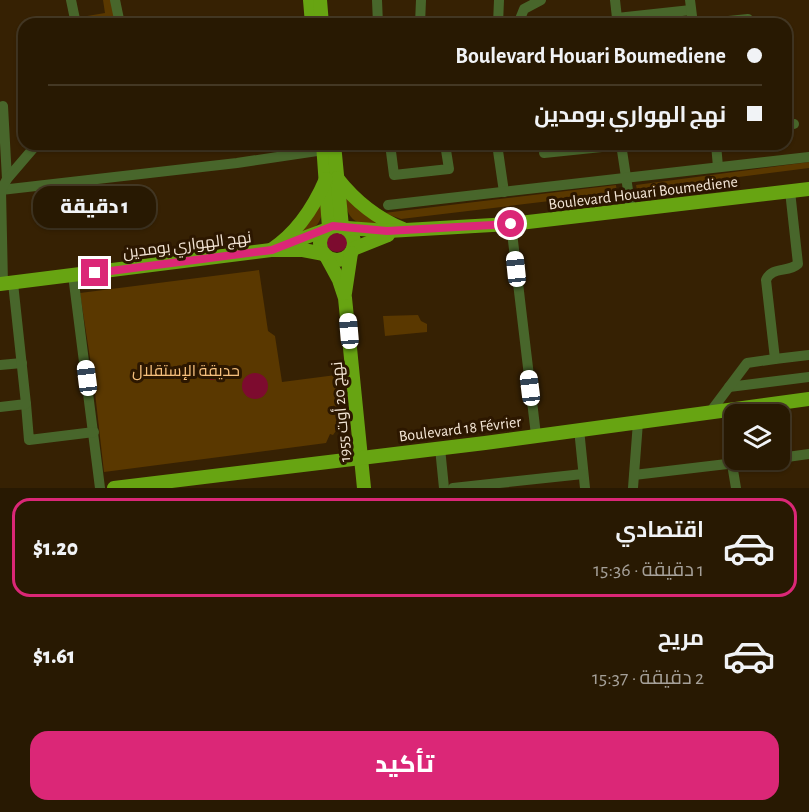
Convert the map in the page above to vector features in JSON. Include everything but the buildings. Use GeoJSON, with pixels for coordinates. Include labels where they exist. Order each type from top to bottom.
{"type":"FeatureCollection","features":[{"type":"Feature","properties":{"kind":"main road"},"geometry":{"type":"LineString","coordinates":[[310,0],[312,18]]}},
{"type":"Feature","properties":{"kind":"main road"},"geometry":{"type":"LineString","coordinates":[[320,0],[322,18]]}},
{"type":"Feature","properties":{"kind":"main road"},"geometry":{"type":"LineString","coordinates":[[327,150],[336,228]]}},
{"type":"Feature","properties":{"kind":"main road"},"geometry":{"type":"LineString","coordinates":[[331,179],[369,210],[408,231]]}},
{"type":"Feature","properties":{"kind":"main road"},"geometry":{"type":"LineString","coordinates":[[272,250],[289,237],[331,179]]}},
{"type":"Feature","properties":{"kind":"main road","name":"Boulevard Houari Boumediene"},"geometry":{"type":"LineString","coordinates":[[336,228],[408,231],[511,224],[809,189]]}},
{"type":"Feature","properties":{"kind":"main road"},"geometry":{"type":"LineString","coordinates":[[336,228],[353,238],[352,251],[339,260],[325,255],[320,239],[336,228]]}},
{"type":"Feature","properties":{"kind":"main road","name":"نهج الهواري بومدين"},"geometry":{"type":"LineString","coordinates":[[272,250],[336,228]]}},
{"type":"Feature","properties":{"kind":"main road","name":"Boulevard Houari Boumediene"},"geometry":{"type":"LineString","coordinates":[[352,251],[380,238],[408,231]]}},
{"type":"Feature","properties":{"kind":"main road","name":"نهج الهواري بومدين"},"geometry":{"type":"LineString","coordinates":[[5,284],[272,250],[303,250],[325,255]]}},
{"type":"Feature","properties":{"kind":"main road","name":"نهج 20 أوت 1955"},"geometry":{"type":"LineString","coordinates":[[345,298],[352,251]]}},
{"type":"Feature","properties":{"kind":"main road","name":"نهج 20 أوت 1955"},"geometry":{"type":"LineString","coordinates":[[325,255],[339,280],[345,298],[364,488]]}},
{"type":"Feature","properties":{"kind":"main road","name":"Boulevard 18 Février"},"geometry":{"type":"LineString","coordinates":[[114,488],[809,399]]}},
{"type":"Feature","properties":{"kind":"street"},"geometry":{"type":"LineString","coordinates":[[71,0],[75,18]]}},
{"type":"Feature","properties":{"kind":"street"},"geometry":{"type":"LineString","coordinates":[[115,0],[119,18]]}},
{"type":"Feature","properties":{"kind":"street"},"geometry":{"type":"LineString","coordinates":[[376,0],[378,18]]}},
{"type":"Feature","properties":{"kind":"street"},"geometry":{"type":"LineString","coordinates":[[420,18],[421,0]]}},
{"type":"Feature","properties":{"kind":"street"},"geometry":{"type":"LineString","coordinates":[[498,18],[499,0]]}},
{"type":"Feature","properties":{"kind":"street"},"geometry":{"type":"LineString","coordinates":[[520,18],[524,9],[541,0]]}},
{"type":"Feature","properties":{"kind":"street"},"geometry":{"type":"LineString","coordinates":[[615,0],[617,18]]}},
{"type":"Feature","properties":{"kind":"street"},"geometry":{"type":"LineString","coordinates":[[631,18],[691,5]]}},
{"type":"Feature","properties":{"kind":"street"},"geometry":{"type":"LineString","coordinates":[[0,107],[3,106],[7,178]]}},
{"type":"Feature","properties":{"kind":"street"},"geometry":{"type":"LineString","coordinates":[[32,150],[7,178],[1,190],[5,284],[22,363],[29,440],[94,432]]}},
{"type":"Feature","properties":{"kind":"street"},"geometry":{"type":"LineString","coordinates":[[1,190],[237,163],[306,150]]}},
{"type":"Feature","properties":{"kind":"street"},"geometry":{"type":"LineString","coordinates":[[391,150],[394,175],[448,169],[446,150]]}},
{"type":"Feature","properties":{"kind":"street"},"geometry":{"type":"LineString","coordinates":[[498,150],[504,192]]}},
{"type":"Feature","properties":{"kind":"street"},"geometry":{"type":"LineString","coordinates":[[544,153],[570,150]]}},
{"type":"Feature","properties":{"kind":"street"},"geometry":{"type":"LineString","coordinates":[[622,150],[631,210]]}},
{"type":"Feature","properties":{"kind":"street"},"geometry":{"type":"LineString","coordinates":[[717,150],[718,167]]}},
{"type":"Feature","properties":{"kind":"street"},"geometry":{"type":"LineString","coordinates":[[388,205],[809,157]]}},
{"type":"Feature","properties":{"kind":"street"},"geometry":{"type":"LineString","coordinates":[[775,359],[766,280],[773,271],[792,268],[798,264],[790,191]]}},
{"type":"Feature","properties":{"kind":"street"},"geometry":{"type":"LineString","coordinates":[[511,224],[536,435]]}},
{"type":"Feature","properties":{"kind":"street"},"geometry":{"type":"LineString","coordinates":[[73,275],[100,488]]}},
{"type":"Feature","properties":{"kind":"street"},"geometry":{"type":"LineString","coordinates":[[711,411],[747,363],[809,355]]}},
{"type":"Feature","properties":{"kind":"street"},"geometry":{"type":"LineString","coordinates":[[0,365],[22,363]]}},
{"type":"Feature","properties":{"kind":"street"},"geometry":{"type":"LineString","coordinates":[[729,387],[809,376]]}},
{"type":"Feature","properties":{"kind":"street"},"geometry":{"type":"LineString","coordinates":[[0,407],[26,404]]}},
{"type":"Feature","properties":{"kind":"street"},"geometry":{"type":"LineString","coordinates":[[633,488],[638,422]]}},
{"type":"Feature","properties":{"kind":"street"},"geometry":{"type":"LineString","coordinates":[[579,429],[585,488]]}},
{"type":"Feature","properties":{"kind":"street"},"geometry":{"type":"LineString","coordinates":[[440,448],[444,488]]}},
{"type":"Feature","properties":{"kind":"street"},"geometry":{"type":"LineString","coordinates":[[790,457],[809,454]]}},
{"type":"Feature","properties":{"kind":"street"},"geometry":{"type":"LineString","coordinates":[[634,475],[724,465]]}},
{"type":"Feature","properties":{"kind":"street"},"geometry":{"type":"LineString","coordinates":[[733,470],[736,488]]}},
{"type":"Feature","properties":{"kind":"street"},"geometry":{"type":"LineString","coordinates":[[453,488],[583,474]]}},
{"type":"Feature","properties":{"kind":"green space"},"geometry":{"type":"Polygon","coordinates":[[[103,0],[112,0],[116,18],[88,18],[87,16],[105,13],[103,0]]]}},
{"type":"Feature","properties":{"kind":"green space"},"geometry":{"type":"Polygon","coordinates":[[[809,162],[809,168],[637,190],[636,185],[809,162]]]}},
{"type":"Feature","properties":{"kind":"green space"},"geometry":{"type":"Polygon","coordinates":[[[616,185],[617,193],[401,219],[384,213],[616,185]]]}},
{"type":"Feature","properties":{"kind":"green space"},"geometry":{"type":"Polygon","coordinates":[[[323,197],[322,213],[318,223],[297,239],[323,197]]]}},
{"type":"Feature","properties":{"kind":"green space"},"geometry":{"type":"Polygon","coordinates":[[[344,197],[361,211],[386,226],[357,222],[349,214],[344,197]]]}},
{"type":"Feature","properties":{"kind":"green space","name":"حديقة الإستقلال"},"geometry":{"type":"Polygon","coordinates":[[[259,270],[268,331],[275,336],[282,382],[336,375],[338,428],[333,435],[330,434],[326,443],[104,472],[80,293],[259,270]]]}},
{"type":"Feature","properties":{"kind":"green space"},"geometry":{"type":"Polygon","coordinates":[[[418,315],[421,321],[427,324],[427,332],[385,336],[383,316],[418,315]]]}},
{"type":"Feature","properties":{"kind":"shaded area"},"geometry":{"type":"Polygon","coordinates":[[[333,230],[341,230],[348,237],[348,245],[341,252],[333,252],[326,245],[326,237],[333,230]]]}},
{"type":"Feature","properties":{"kind":"shaded area"},"geometry":{"type":"Polygon","coordinates":[[[229,369],[230,377],[210,380],[209,373],[229,369]]]}},
{"type":"Feature","properties":{"kind":"shaded area","name":"حديقة الإستقلال"},"geometry":{"type":"Polygon","coordinates":[[[255,373],[264,377],[268,386],[264,395],[255,399],[246,395],[242,386],[246,377],[255,373]]]}},
{"type":"Feature","properties":{"kind":"route"},"geometry":{"type":"LineString","coordinates":[[95,273],[272,250],[333,226],[367,231],[408,231],[511,224]]}}]}
